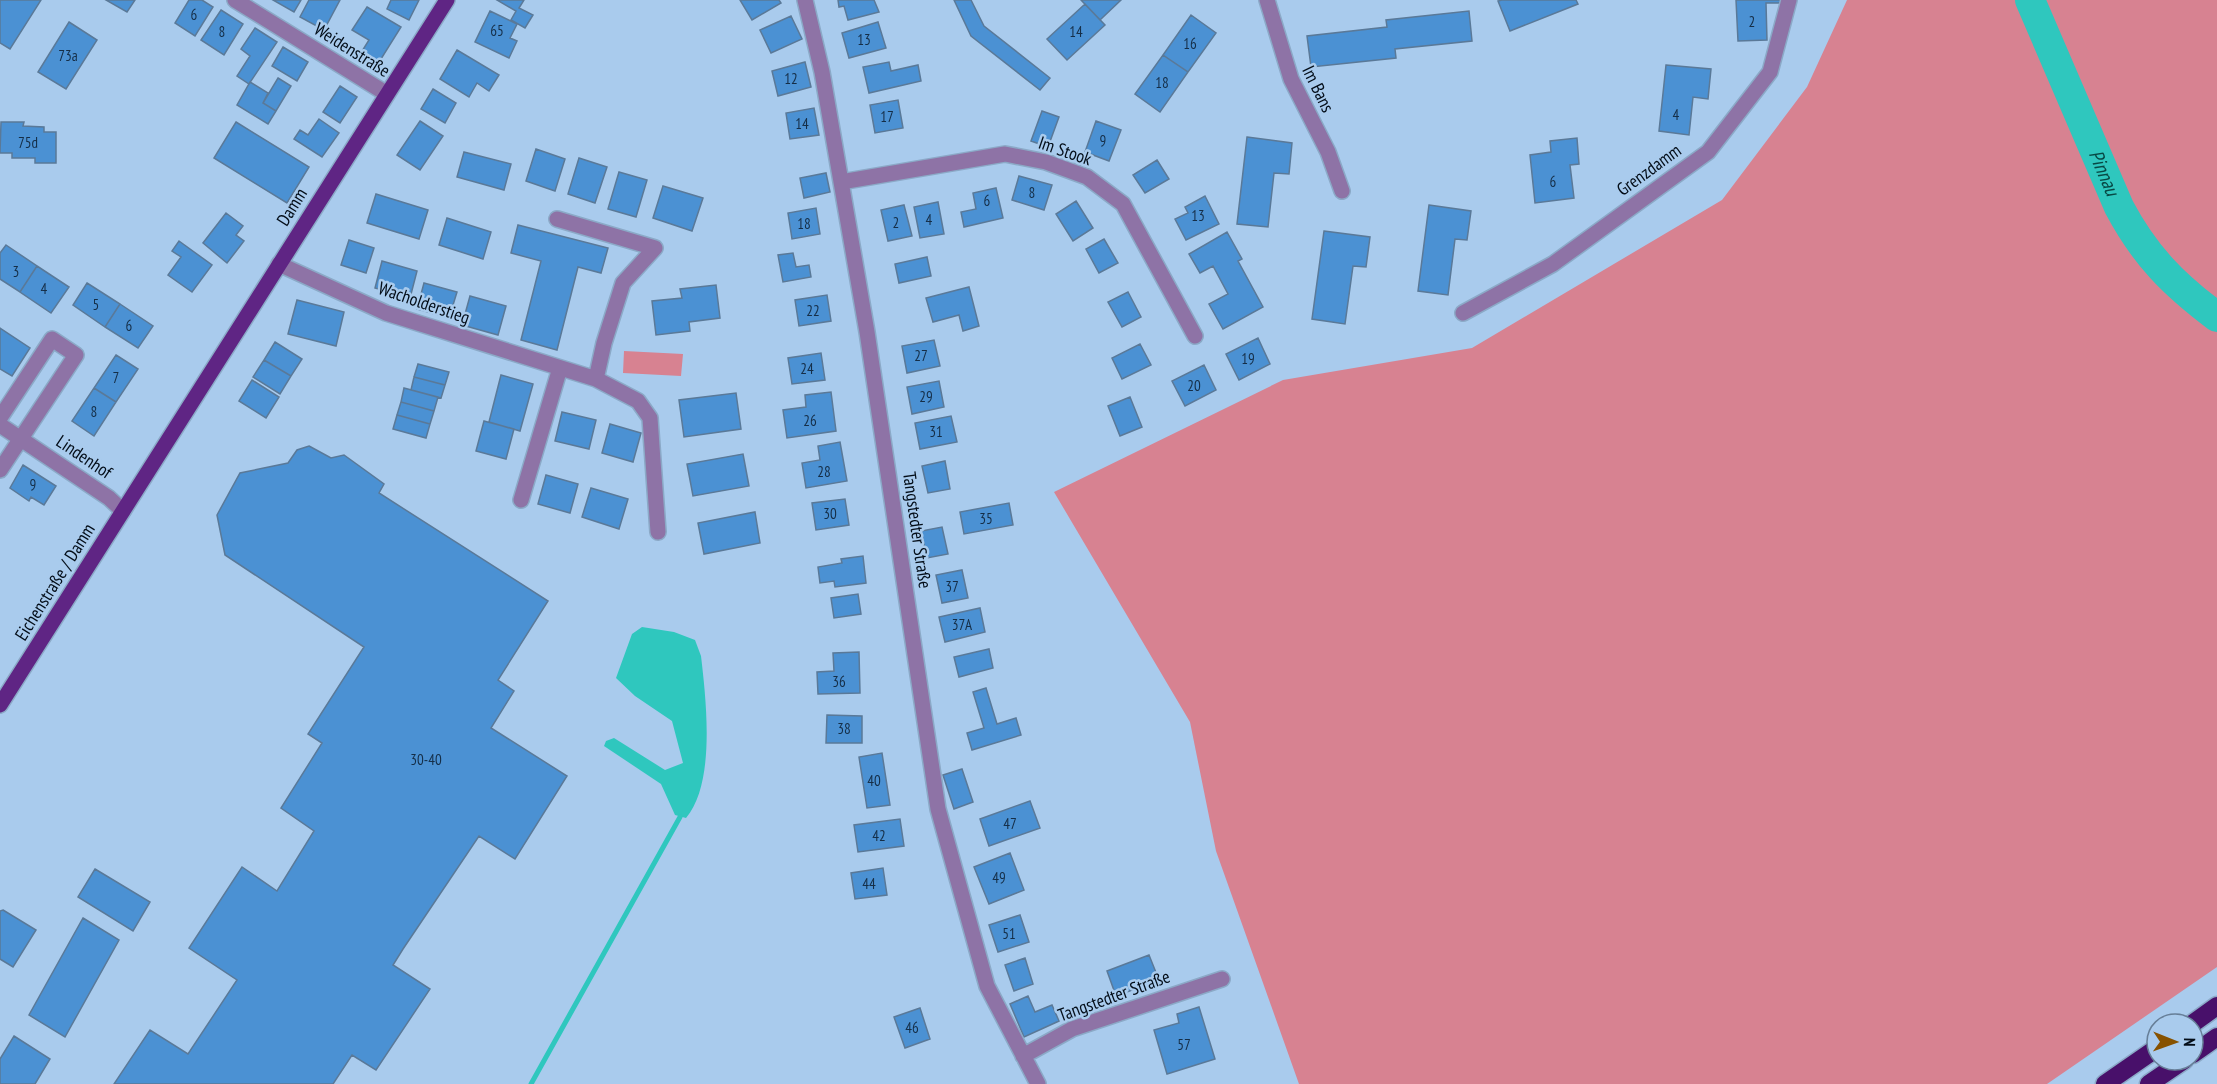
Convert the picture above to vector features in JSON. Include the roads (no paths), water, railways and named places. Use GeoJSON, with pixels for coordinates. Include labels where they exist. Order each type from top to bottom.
{"type":"FeatureCollection","features":[{"type":"Feature","properties":{"kind":"highway"},"geometry":{"type":"LineString","coordinates":[[2105,1084],[2145,1056]]}},
{"type":"Feature","properties":{"kind":"highway"},"geometry":{"type":"LineString","coordinates":[[2149,1084],[2166,1072]]}},
{"type":"Feature","properties":{"kind":"main road","name":"Damm"},"geometry":{"type":"LineString","coordinates":[[171,435],[447,0]]}},
{"type":"Feature","properties":{"kind":"main road","name":"Eichenstraße / Damm"},"geometry":{"type":"LineString","coordinates":[[0,705],[171,435]]}},
{"type":"Feature","properties":{"kind":"street","name":"Weidenstraße"},"geometry":{"type":"LineString","coordinates":[[235,0],[387,94]]}},
{"type":"Feature","properties":{"kind":"street","name":"Tangstedter Straße"},"geometry":{"type":"LineString","coordinates":[[805,0],[822,72],[867,332],[938,808],[987,986],[1038,1084]]}},
{"type":"Feature","properties":{"kind":"street","name":"Im Bans"},"geometry":{"type":"LineString","coordinates":[[1266,0],[1291,79],[1328,152],[1342,191]]}},
{"type":"Feature","properties":{"kind":"street","name":"Grenzdamm"},"geometry":{"type":"LineString","coordinates":[[1463,313],[1553,264],[1708,152],[1770,72],[1790,0]]}},
{"type":"Feature","properties":{"kind":"street","name":"Im Stook"},"geometry":{"type":"LineString","coordinates":[[841,182],[1005,154],[1046,162],[1087,177],[1123,204],[1195,336]]}},
{"type":"Feature","properties":{"kind":"street"},"geometry":{"type":"LineString","coordinates":[[557,219],[655,248],[623,283],[604,343],[596,379]]}},
{"type":"Feature","properties":{"kind":"street","name":"Wacholderstieg"},"geometry":{"type":"LineString","coordinates":[[279,264],[386,313],[596,379],[638,401],[650,418],[658,532]]}},
{"type":"Feature","properties":{"kind":"street"},"geometry":{"type":"LineString","coordinates":[[0,417],[52,339],[75,355],[0,470]]}},
{"type":"Feature","properties":{"kind":"street"},"geometry":{"type":"LineString","coordinates":[[521,500],[561,368]]}},
{"type":"Feature","properties":{"kind":"street","name":"Lindenhof"},"geometry":{"type":"LineString","coordinates":[[0,425],[109,498],[123,511]]}},
{"type":"Feature","properties":{"kind":"street","name":"Tangstedter Straße"},"geometry":{"type":"LineString","coordinates":[[1023,1056],[1072,1029],[1222,979]]}},
{"type":"Feature","properties":{"kind":"waterway","name":"Pinnau"},"geometry":{"type":"LineString","coordinates":[[2030,0],[2119,207],[2129,224],[2161,268],[2217,317]]}},
{"type":"Feature","properties":{"kind":"waterway"},"geometry":{"type":"LineString","coordinates":[[531,1084],[680,817]]}}]}
